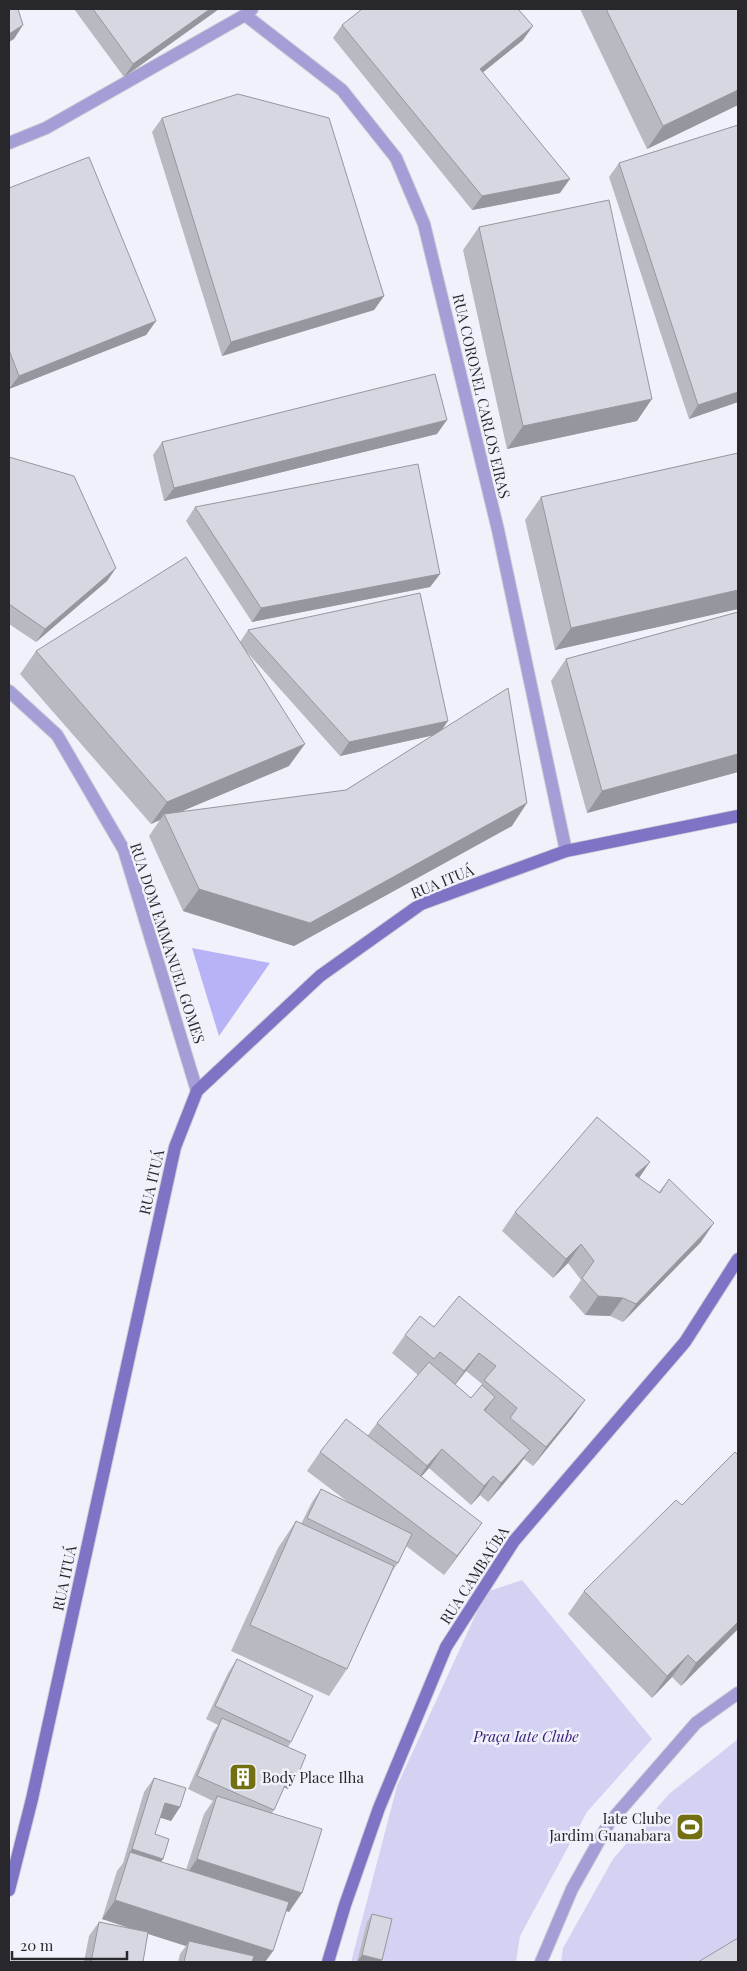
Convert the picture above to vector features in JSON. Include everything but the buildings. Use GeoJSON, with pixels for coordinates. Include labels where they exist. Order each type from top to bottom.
{"type":"FeatureCollection","features":[{"type":"Feature","properties":{"kind":"street"},"geometry":{"type":"LineString","coordinates":[[9,143],[46,128],[249,12]]}},
{"type":"Feature","properties":{"kind":"street","name":"RUA CORONEL CARLOS EIRAS"},"geometry":{"type":"LineString","coordinates":[[249,12],[342,90],[396,158],[424,224],[498,530],[566,851]]}},
{"type":"Feature","properties":{"kind":"street","name":"RUA DOM EMMANUEL GOMES"},"geometry":{"type":"LineString","coordinates":[[9,691],[57,735],[124,850],[197,1091]]}},
{"type":"Feature","properties":{"kind":"street","name":"RUA ITUÁ"},"geometry":{"type":"LineString","coordinates":[[9,1890],[32,1799],[175,1147],[197,1091],[320,976],[421,904],[566,851],[738,816]]}},
{"type":"Feature","properties":{"kind":"street","name":"RUA CAMBAÚBA"},"geometry":{"type":"LineString","coordinates":[[328,1962],[345,1905],[379,1808],[446,1647],[514,1541],[685,1342],[738,1258]]}},
{"type":"Feature","properties":{"kind":"street"},"geometry":{"type":"LineString","coordinates":[[541,1962],[572,1889],[609,1823],[696,1723],[738,1693]]}},
{"type":"Feature","properties":{"kind":"green space","name":"Praça Iate Clube"},"geometry":{"type":"Polygon","coordinates":[[[522,1580],[652,1739],[587,1812],[520,1936],[516,1962],[351,1962],[397,1786],[486,1592],[522,1580]]]}},
{"type":"Feature","properties":{"kind":"green space","name":"Iate Clube Jardim Guanabara"},"geometry":{"type":"Polygon","coordinates":[[[738,1739],[738,1962],[561,1962],[563,1948],[613,1859],[669,1794],[738,1739]]]}},
{"type":"Feature","properties":{"kind":"shaded area"},"geometry":{"type":"Polygon","coordinates":[[[192,948],[270,963],[219,1036],[192,948]]]}},
{"type":"Feature","properties":{"kind":"place","name":"Body Place Ilha"},"geometry":{"type":"Point","coordinates":[243,1777]}},
{"type":"Feature","properties":{"kind":"place","name":"Iate Clube Jardim Guanabara"},"geometry":{"type":"Point","coordinates":[690,1827]}}]}
